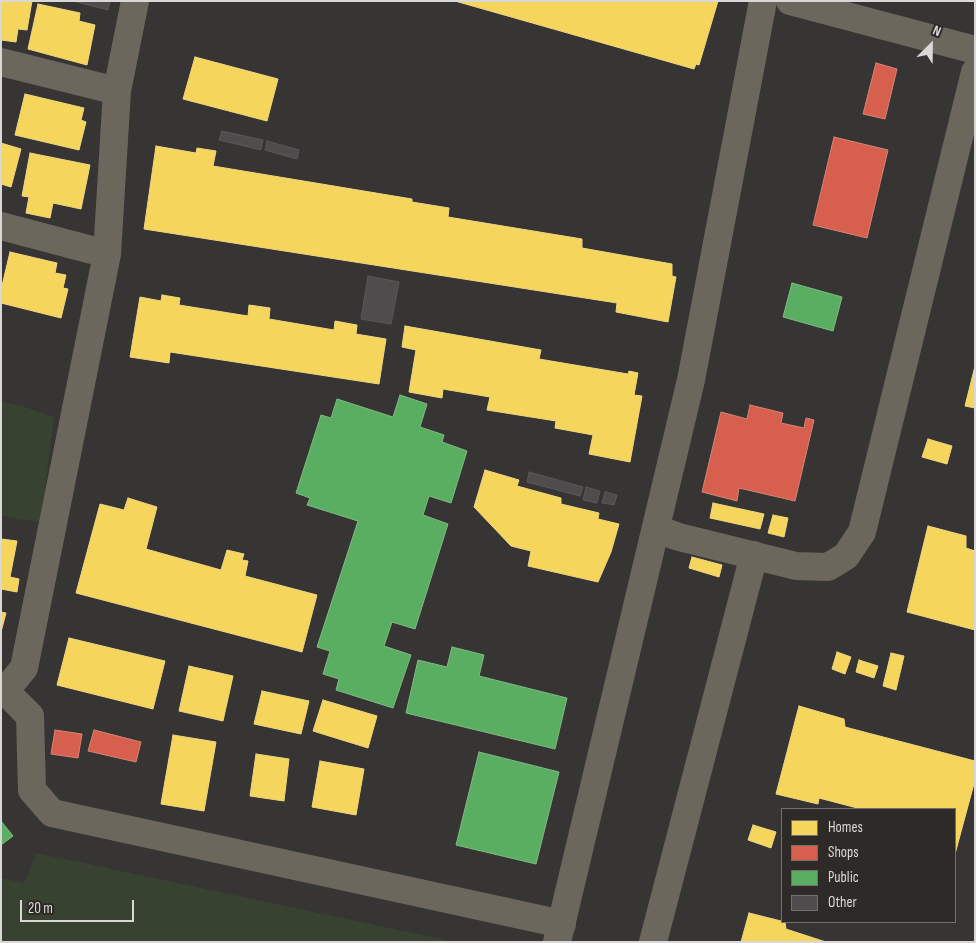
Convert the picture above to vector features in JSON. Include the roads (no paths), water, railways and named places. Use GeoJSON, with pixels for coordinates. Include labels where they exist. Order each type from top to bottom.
{"type":"FeatureCollection","features":[{"type":"Feature","properties":{"kind":"street"},"geometry":{"type":"LineString","coordinates":[[135,1],[117,90],[107,254],[24,668],[3,689],[30,716],[32,790],[52,813],[559,933],[691,380],[764,1]]}},
{"type":"Feature","properties":{"kind":"street"},"geometry":{"type":"LineString","coordinates":[[790,1],[975,50]]}},
{"type":"Feature","properties":{"kind":"street"},"geometry":{"type":"LineString","coordinates":[[1,62],[117,90]]}},
{"type":"Feature","properties":{"kind":"street"},"geometry":{"type":"LineString","coordinates":[[656,529],[796,566],[828,567],[846,556],[862,532],[975,72]]}},
{"type":"Feature","properties":{"kind":"street"},"geometry":{"type":"LineString","coordinates":[[1,226],[107,254]]}},
{"type":"Feature","properties":{"kind":"street"},"geometry":{"type":"LineString","coordinates":[[653,942],[754,555]]}}]}
